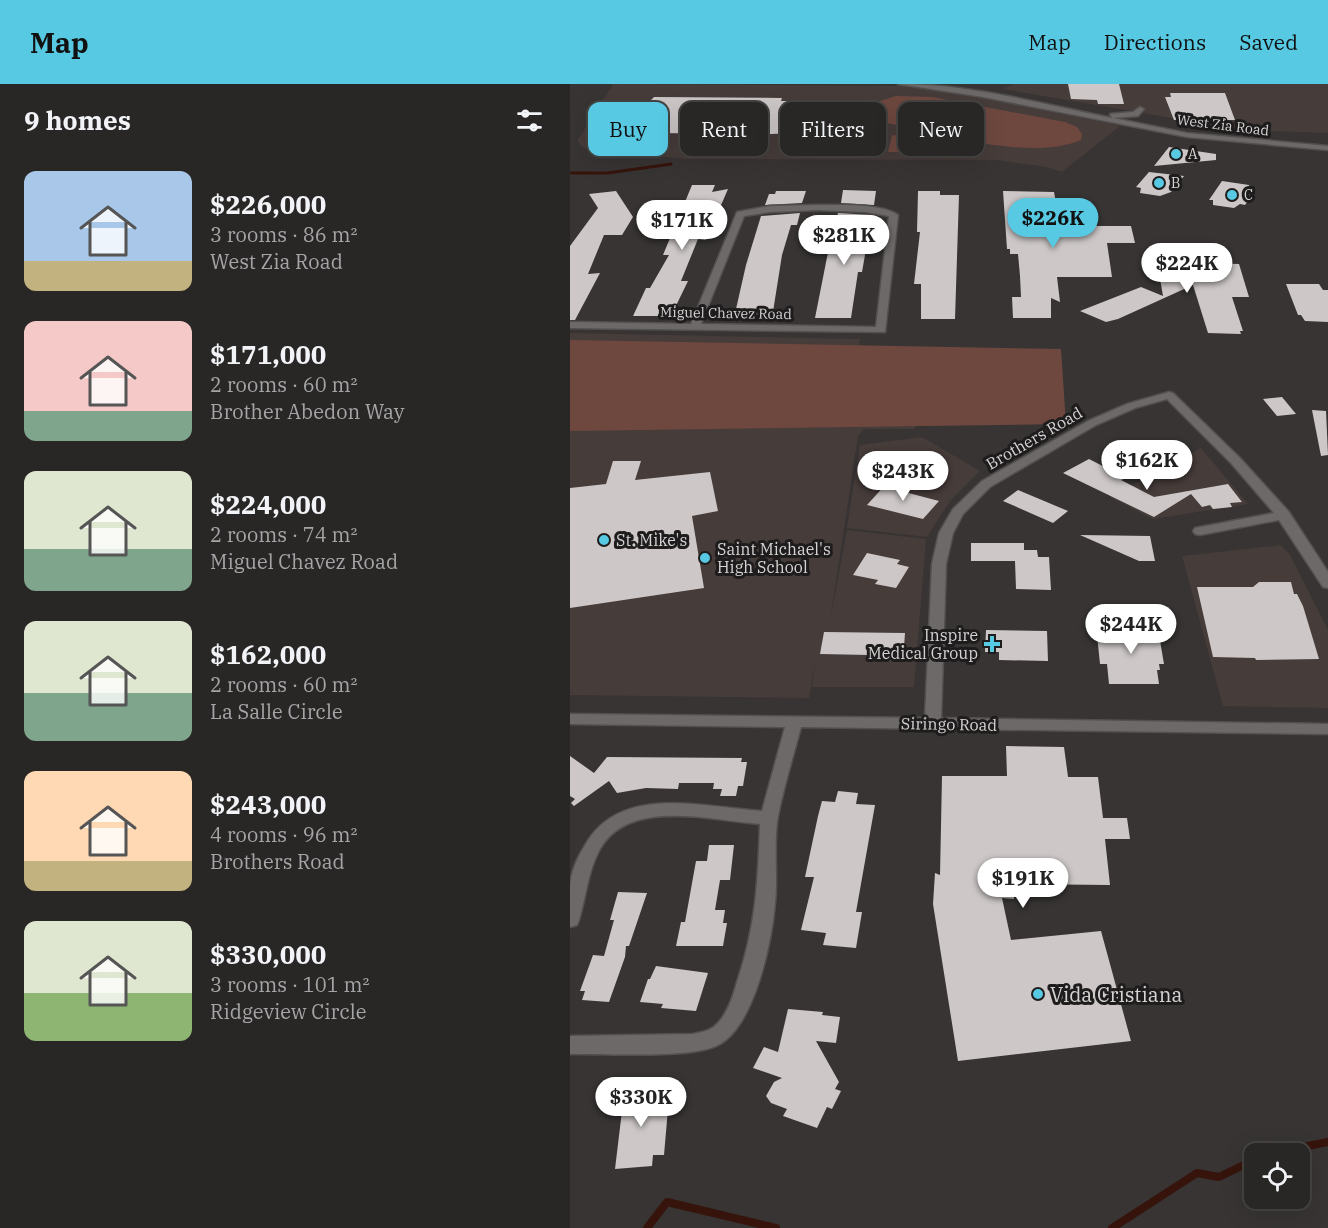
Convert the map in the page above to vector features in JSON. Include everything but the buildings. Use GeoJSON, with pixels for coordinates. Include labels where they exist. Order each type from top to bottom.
{"type":"FeatureCollection","features":[{"type":"Feature","properties":{"kind":"street","name":"West Zia Road"},"geometry":{"type":"LineString","coordinates":[[902,84],[983,95],[1186,135],[1328,148]]}},
{"type":"Feature","properties":{"kind":"street","name":"West Zia Road"},"geometry":{"type":"LineString","coordinates":[[943,84],[1206,132],[1328,141]]}},
{"type":"Feature","properties":{"kind":"street"},"geometry":{"type":"LineString","coordinates":[[1113,116],[1132,115],[1140,109]]}},
{"type":"Feature","properties":{"kind":"street"},"geometry":{"type":"LineString","coordinates":[[1265,137],[1290,146],[1298,142],[1328,141]]}},
{"type":"Feature","properties":{"kind":"street","name":"Miguel Chavez Road"},"geometry":{"type":"LineString","coordinates":[[570,325],[881,330],[896,219],[889,212],[873,209],[770,208],[740,214],[736,219],[695,327]]}},
{"type":"Feature","properties":{"kind":"street","name":"Brothers Road"},"geometry":{"type":"LineString","coordinates":[[933,724],[939,564],[946,533],[958,512],[986,484],[1092,423],[1131,406],[1169,395],[1225,446],[1284,515]]}},
{"type":"Feature","properties":{"kind":"street"},"geometry":{"type":"LineString","coordinates":[[1200,531],[1284,515],[1328,584]]}},
{"type":"Feature","properties":{"kind":"street","name":"Siringo Road"},"geometry":{"type":"LineString","coordinates":[[570,719],[1328,729]]}},
{"type":"Feature","properties":{"kind":"street"},"geometry":{"type":"LineString","coordinates":[[570,1046],[693,1043],[711,1039],[724,1031],[739,1008],[762,931],[766,904],[769,818],[794,722]]}},
{"type":"Feature","properties":{"kind":"street"},"geometry":{"type":"LineString","coordinates":[[570,920],[587,859],[595,842],[607,828],[623,819],[659,809],[742,818],[769,818]]}},
{"type":"Feature","properties":{"kind":"shaded area"},"geometry":{"type":"Polygon","coordinates":[[[613,84],[907,86],[972,95],[1120,126],[1062,172],[1046,167],[997,160],[685,159],[657,156],[668,156],[668,102],[602,102],[613,84]]]}},
{"type":"Feature","properties":{"kind":"shaded area"},"geometry":{"type":"Polygon","coordinates":[[[1013,84],[1328,84],[1328,133],[1242,130],[1003,89],[1013,84]]]}},
{"type":"Feature","properties":{"kind":"shaded area"},"geometry":{"type":"Polygon","coordinates":[[[896,96],[932,97],[959,102],[898,102],[898,125],[886,123],[886,102],[876,102],[896,96]]]}},
{"type":"Feature","properties":{"kind":"shaded area"},"geometry":{"type":"Polygon","coordinates":[[[984,107],[1065,122],[1077,127],[1082,134],[1081,140],[1060,146],[1010,147],[984,143],[984,107]]]}},
{"type":"Feature","properties":{"kind":"shaded area"},"geometry":{"type":"Polygon","coordinates":[[[588,124],[588,149],[583,148],[577,141],[588,124]]]}},
{"type":"Feature","properties":{"kind":"shaded area"},"geometry":{"type":"Polygon","coordinates":[[[892,135],[898,136],[898,152],[888,152],[892,135]]]}},
{"type":"Feature","properties":{"kind":"shaded area","name":"Saint Michael's High School"},"geometry":{"type":"Polygon","coordinates":[[[570,333],[860,339],[858,351],[916,423],[915,429],[864,429],[858,436],[830,621],[847,530],[926,539],[914,687],[812,687],[815,662],[809,698],[570,695],[570,333]]]}},
{"type":"Feature","properties":{"kind":"shaded area"},"geometry":{"type":"Polygon","coordinates":[[[570,340],[1061,349],[1066,424],[570,431],[570,340]]]}},
{"type":"Feature","properties":{"kind":"shaded area"},"geometry":{"type":"Polygon","coordinates":[[[922,437],[980,471],[950,501],[927,537],[847,528],[860,445],[922,437]]]}},
{"type":"Feature","properties":{"kind":"shaded area"},"geometry":{"type":"Polygon","coordinates":[[[1201,448],[1248,504],[1153,519],[1110,497],[1201,448]]]}},
{"type":"Feature","properties":{"kind":"shaded area"},"geometry":{"type":"Polygon","coordinates":[[[1281,545],[1290,555],[1328,630],[1328,708],[1223,706],[1182,556],[1281,545]]]}},
{"type":"Feature","properties":{"kind":"waterway"},"geometry":{"type":"LineString","coordinates":[[570,173],[608,173],[671,164]]}},
{"type":"Feature","properties":{"kind":"waterway"},"geometry":{"type":"LineString","coordinates":[[1310,1146],[1328,1142]]}},
{"type":"Feature","properties":{"kind":"waterway"},"geometry":{"type":"LineString","coordinates":[[1112,1228],[1197,1173],[1219,1177],[1244,1165]]}},
{"type":"Feature","properties":{"kind":"waterway"},"geometry":{"type":"LineString","coordinates":[[647,1228],[667,1202],[776,1228]]}},
{"type":"Feature","properties":{"kind":"place","name":"A"},"geometry":{"type":"Point","coordinates":[1176,154]}},
{"type":"Feature","properties":{"kind":"place","name":"B"},"geometry":{"type":"Point","coordinates":[1159,183]}},
{"type":"Feature","properties":{"kind":"place","name":"C"},"geometry":{"type":"Point","coordinates":[1232,195]}},
{"type":"Feature","properties":{"kind":"place","name":"St. Mike's"},"geometry":{"type":"Point","coordinates":[604,540]}},
{"type":"Feature","properties":{"kind":"place","name":"Saint Michael's High School"},"geometry":{"type":"Point","coordinates":[705,558]}},
{"type":"Feature","properties":{"kind":"place","name":"Inspire Medical Group"},"geometry":{"type":"Point","coordinates":[992,644]}},
{"type":"Feature","properties":{"kind":"place","name":"Vida Cristiana"},"geometry":{"type":"Point","coordinates":[1038,994]}}]}
